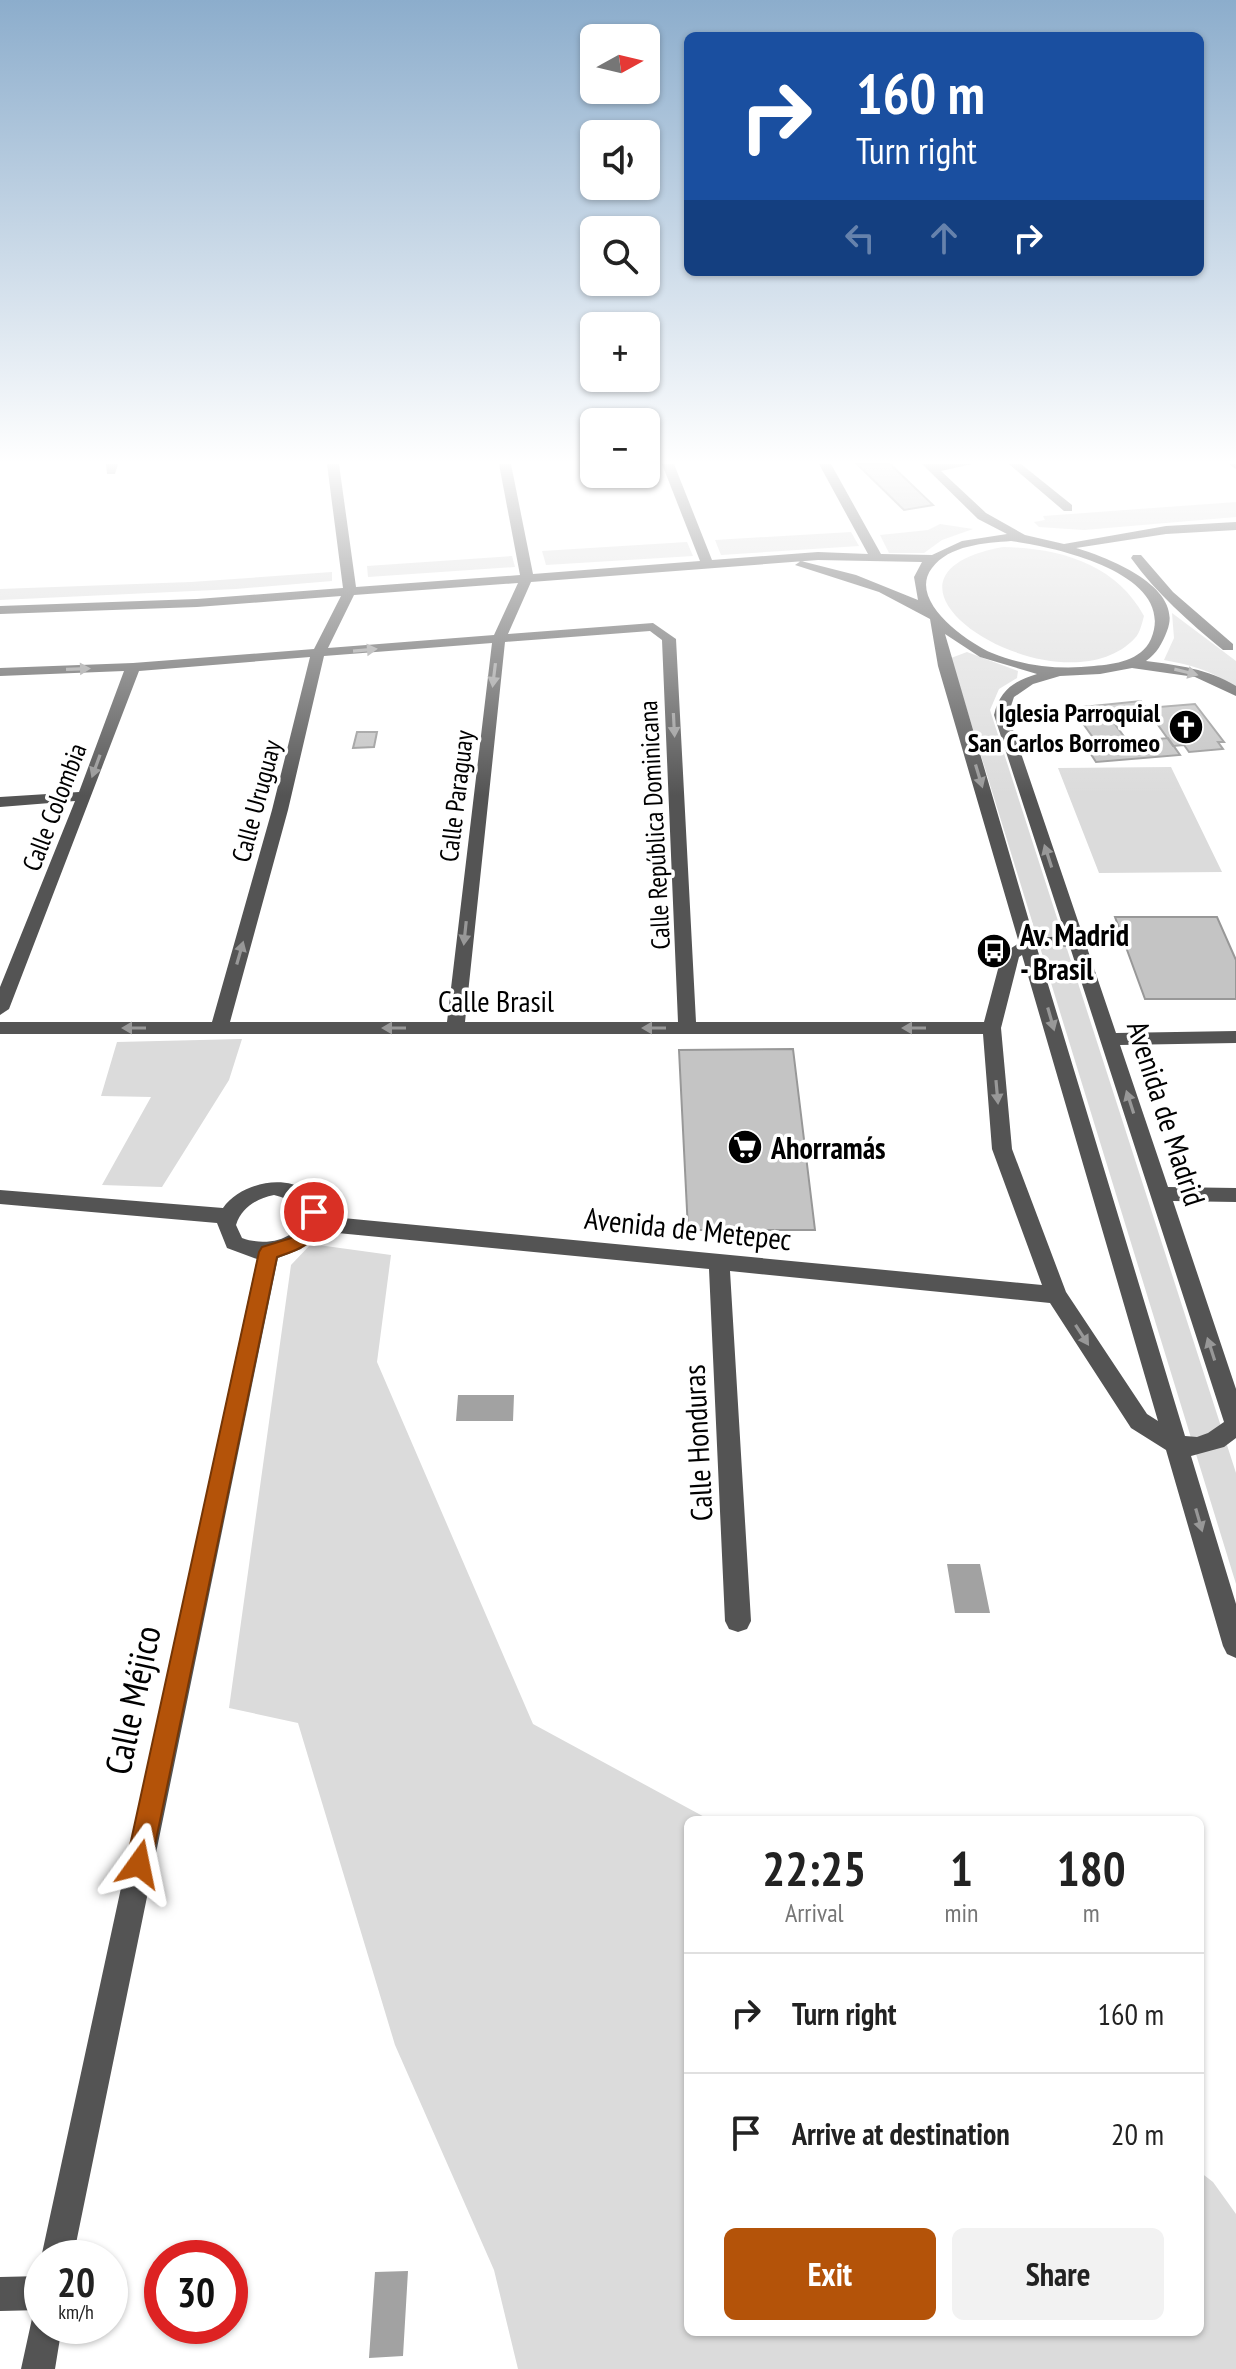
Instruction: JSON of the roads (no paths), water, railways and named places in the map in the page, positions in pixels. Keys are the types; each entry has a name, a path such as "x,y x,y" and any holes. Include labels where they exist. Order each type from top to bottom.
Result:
{"street":[{"path":"348,575 350,590"},
{"path":"0,610 197,603 549,575"},
{"path":"847,575 894,591 972,648 1010,663 1058,672 1101,670 1133,664 1183,670 1225,684 1236,692"},
{"path":"924,575 920,589 932,616 1236,1646"},
{"path":"1128,575 1156,601 1232,650"},
{"path":"1140,575 1142,585"},
{"path":"1148,575 1180,609 1232,650"},
{"name":"Calle Paraguay","path":"455,1028 499,639 527,576"},
{"name":"Calle Uruguay","path":"219,1028 280,810 318,654 350,590"},
{"path":"1133,664 1153,648 1161,633 1164,620 1156,601"},
{"name":"Calle República Dominicana","path":"499,639 653,627 669,639 687,1028"},
{"path":"0,672 133,667 499,639"},
{"name":"Calle Colombia","path":"0,1009 133,667"},
{"name":"Avenida de Madrid","path":"1058,672 1012,689 1004,699 1001,715 1236,1425"},
{"path":"0,802 85,796"},
{"path":"1077,944 1050,939 1029,944 1011,954 992,1028 1002,1149 1056,1295 1139,1421 1177,1445 1197,1447 1216,1440 1236,1425"},
{"name":"Calle Brasil","path":"0,1028 992,1028"},
{"path":"1109,1039 1236,1037"},
{"path":"274,1188 301,1194 310,1202 314,1212 313,1223 298,1243 269,1252 255,1252 234,1243 226,1225 228,1216 246,1197 274,1188"},
{"path":"1160,1194 1236,1195"},
{"path":"0,1197 228,1216"},
{"name":"Avenida de Metepec","path":"313,1223 1056,1295"},
{"name":"Calle Méjico","path":"61,2240 269,1252"},
{"name":"Calle Honduras","path":"719,1261 738,1621"},
{"path":"0,2294 24,2293"},
{"path":"38,2369 42,2344"}],"place":[{"name":"Iglesia Parroquial San Carlos Borromeo","path":"1186,727"},
{"name":"Av. Madrid - Brasil","path":"994,951"},
{"name":"Ahorramás","path":"745,1147"}]}
